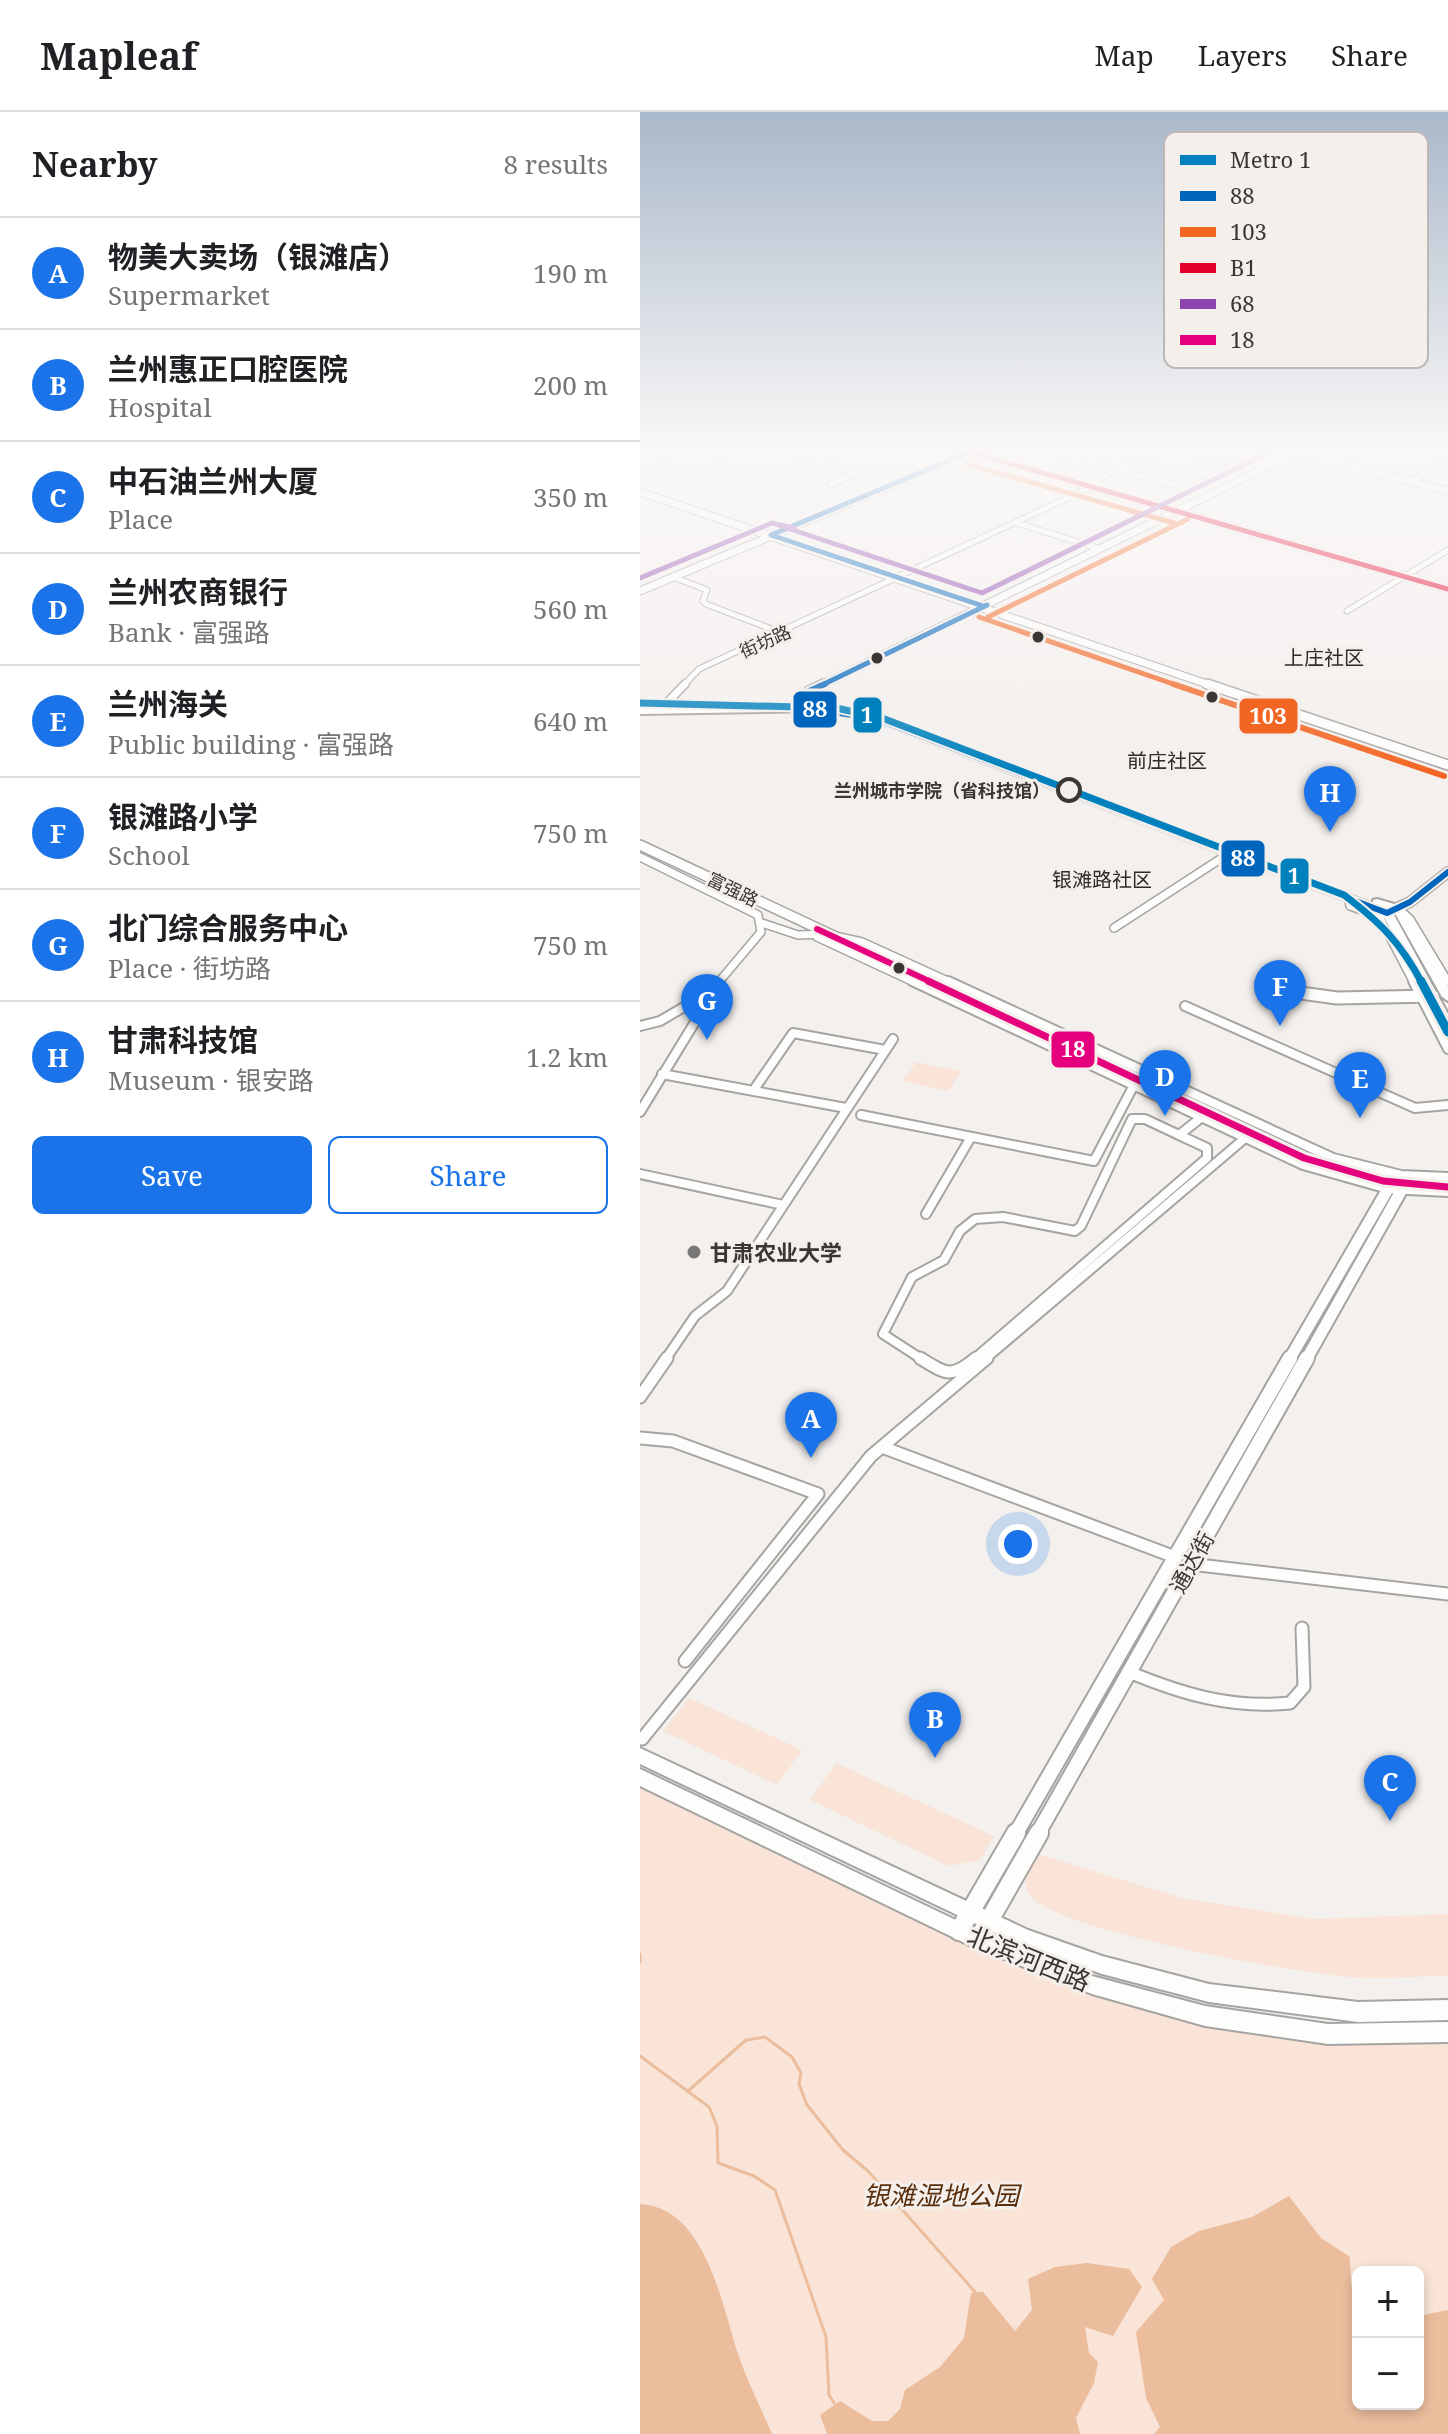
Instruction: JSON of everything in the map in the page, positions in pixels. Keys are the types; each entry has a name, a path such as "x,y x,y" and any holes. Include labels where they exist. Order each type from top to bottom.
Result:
{"main road":[{"path":"640,591 719,557"},
{"path":"841,557 1448,762"},
{"path":"803,707 809,691 1083,557"},
{"path":"1348,557 1448,586"},
{"path":"803,707 874,718 1349,901 1388,912 1448,872"},
{"path":"640,708 851,707 897,720 1388,912 1448,997"},
{"name":"富强路","path":"640,845 822,935 1249,1136 1304,1158 1398,1184 1448,1189"},
{"path":"1388,912 1448,865"},
{"path":"1388,912 1426,997 1448,1025"},
{"path":"1279,990 1337,998 1426,997"},
{"name":"通达街","path":"978,1940 979,1916 1175,1557 1398,1184"},
{"name":"通达街","path":"959,1931 979,1916 1129,1672 1398,1184"},
{"name":"北滨河西路","path":"641,1747 1023,1937 1102,1965 1209,1993 1358,2012 1448,2010"},
{"name":"北滨河西路","path":"640,1777 978,1940 1092,1985 1205,2016 1328,2034 1448,2032"}],"street":[{"name":"街坊路","path":"662,708 699,669 945,557"},
{"path":"1347,611 1435,557"},
{"path":"673,577 707,590 703,601 706,604 782,633"},
{"path":"1114,928 1228,854"},
{"path":"640,857 758,915 762,923 761,932 711,992 640,1112"},
{"path":"1388,912 1410,919 1448,982"},
{"path":"762,923 822,935"},
{"name":"富强路","path":"822,935 862,942 1302,1146 1398,1184"},
{"path":"640,1026 660,1021 711,992"},
{"path":"1426,997 1448,1049"},
{"path":"1185,1006 1415,1108 1448,1105"},
{"path":"753,1091 793,1033 885,1050"},
{"path":"640,1397 695,1316 727,1291 893,1039"},
{"path":"662,1074 846,1108"},
{"path":"861,1115 1094,1161 1135,1083"},
{"path":"1179,1135 1204,1115"},
{"path":"1132,1119 1145,1119 1179,1135 1207,1148 1207,1158 960,1371 944,1373 883,1334 912,1277 944,1260 966,1225 989,1216 1075,1231 1081,1226 1132,1119"},
{"path":"641,1747 852,1476 882,1447 1249,1136"},
{"path":"926,1214 971,1137"},
{"path":"640,1174 783,1205"},
{"path":"1398,1184 1448,1177"},
{"path":"640,1438 673,1441 818,1494 685,1661"},
{"path":"882,1447 1175,1557"},
{"path":"1190,1564 1448,1594"},
{"path":"1129,1672 1190,1697 1222,1703 1290,1703 1304,1687 1302,1628"}],"green space":[{"path":"981,615 1113,658 1102,663 971,619"},
{"path":"916,1062 961,1071 948,1091 903,1081"},
{"path":"689,1698 802,1750 777,1785 663,1731"},
{"path":"836,1763 994,1836 980,1860 949,1866 810,1800"},
{"name":"银滩湿地公园","path":"640,1786 1005,1963 1114,2001 1234,2032 1347,2043 1448,2036 1448,2434 772,2434 742,2365 707,2263 680,2222 662,2209 640,2204"},
{"path":"1038,1854 1182,1898 1314,1919 1448,1914 1448,1976 1374,1978 1323,1974 1232,1959 1125,1935 1045,1907 1028,1893 1026,1877"}],"shaded area":[{"path":"1289,2196 1321,2238 1350,2257 1352,2410 1424,2410 1424,2315 1448,2310 1448,2434 1154,2434 1160,2427 1146,2398 1136,2332 1164,2300 1152,2279 1171,2247 1199,2231 1252,2217"},
{"path":"640,2204 663,2209 681,2222 696,2240 708,2262 742,2364 772,2434 640,2434"},
{"path":"1087,2263 1129,2269 1142,2287 1113,2336 1085,2327 1089,2353 1098,2362 1094,2383 1076,2418 1080,2434 827,2434 820,2415 840,2401 872,2421 888,2421 900,2409 905,2390 940,2367 964,2338 971,2293 983,2292 1015,2331 1032,2310 1028,2279 1055,2267"}],"waterway":[{"path":"640,1954 640,1962"},
{"path":"688,2091 746,2040 765,2037 792,2057 801,2073 799,2084 807,2105 843,2150 868,2171 976,2293"},
{"path":"640,2056 709,2107 717,2126 718,2163 754,2176 775,2190 826,2337 829,2395 834,2403"}],"metro line":[{"name":"1","path":"640,703 836,708 882,718 1344,895 1381,923 1402,946 1448,1032"}],"transit line":[{"name":"68","path":"640,578 690,557"},
{"name":"88","path":"838,557 983,606"},
{"name":"68","path":"875,557 982,593 1055,557"},
{"name":"103","path":"988,617 1110,557"},
{"name":"B1","path":"1338,557 1448,589"},
{"name":"88","path":"987,605 809,691 803,708 874,718 1387,913 1410,902 1448,872"},
{"name":"103","path":"979,617 1444,776"},
{"name":"18","path":"817,929 1304,1158 1383,1181 1448,1187"}],"place":[{"name":"兰州城市学院（省科技馆）","path":"1069,790"},
{"name":"甘肃科技馆","path":"1330,832"},
{"name":"银滩路小学","path":"1280,1026"},
{"name":"北门综合服务中心","path":"707,1040"},
{"name":"兰州农商银行","path":"1165,1116"},
{"name":"兰州海关","path":"1360,1118"},
{"name":"甘肃农业大学","path":"694,1252"},
{"name":"物美大卖场（银滩店）","path":"811,1458"},
{"name":"兰州惠正口腔医院","path":"935,1758"},
{"name":"中石油兰州大厦","path":"1390,1821"}],"district":[{"name":"上庄社区","path":"1324,657"},
{"name":"前庄社区","path":"1167,760"},
{"name":"银滩路社区","path":"1102,879"}]}
